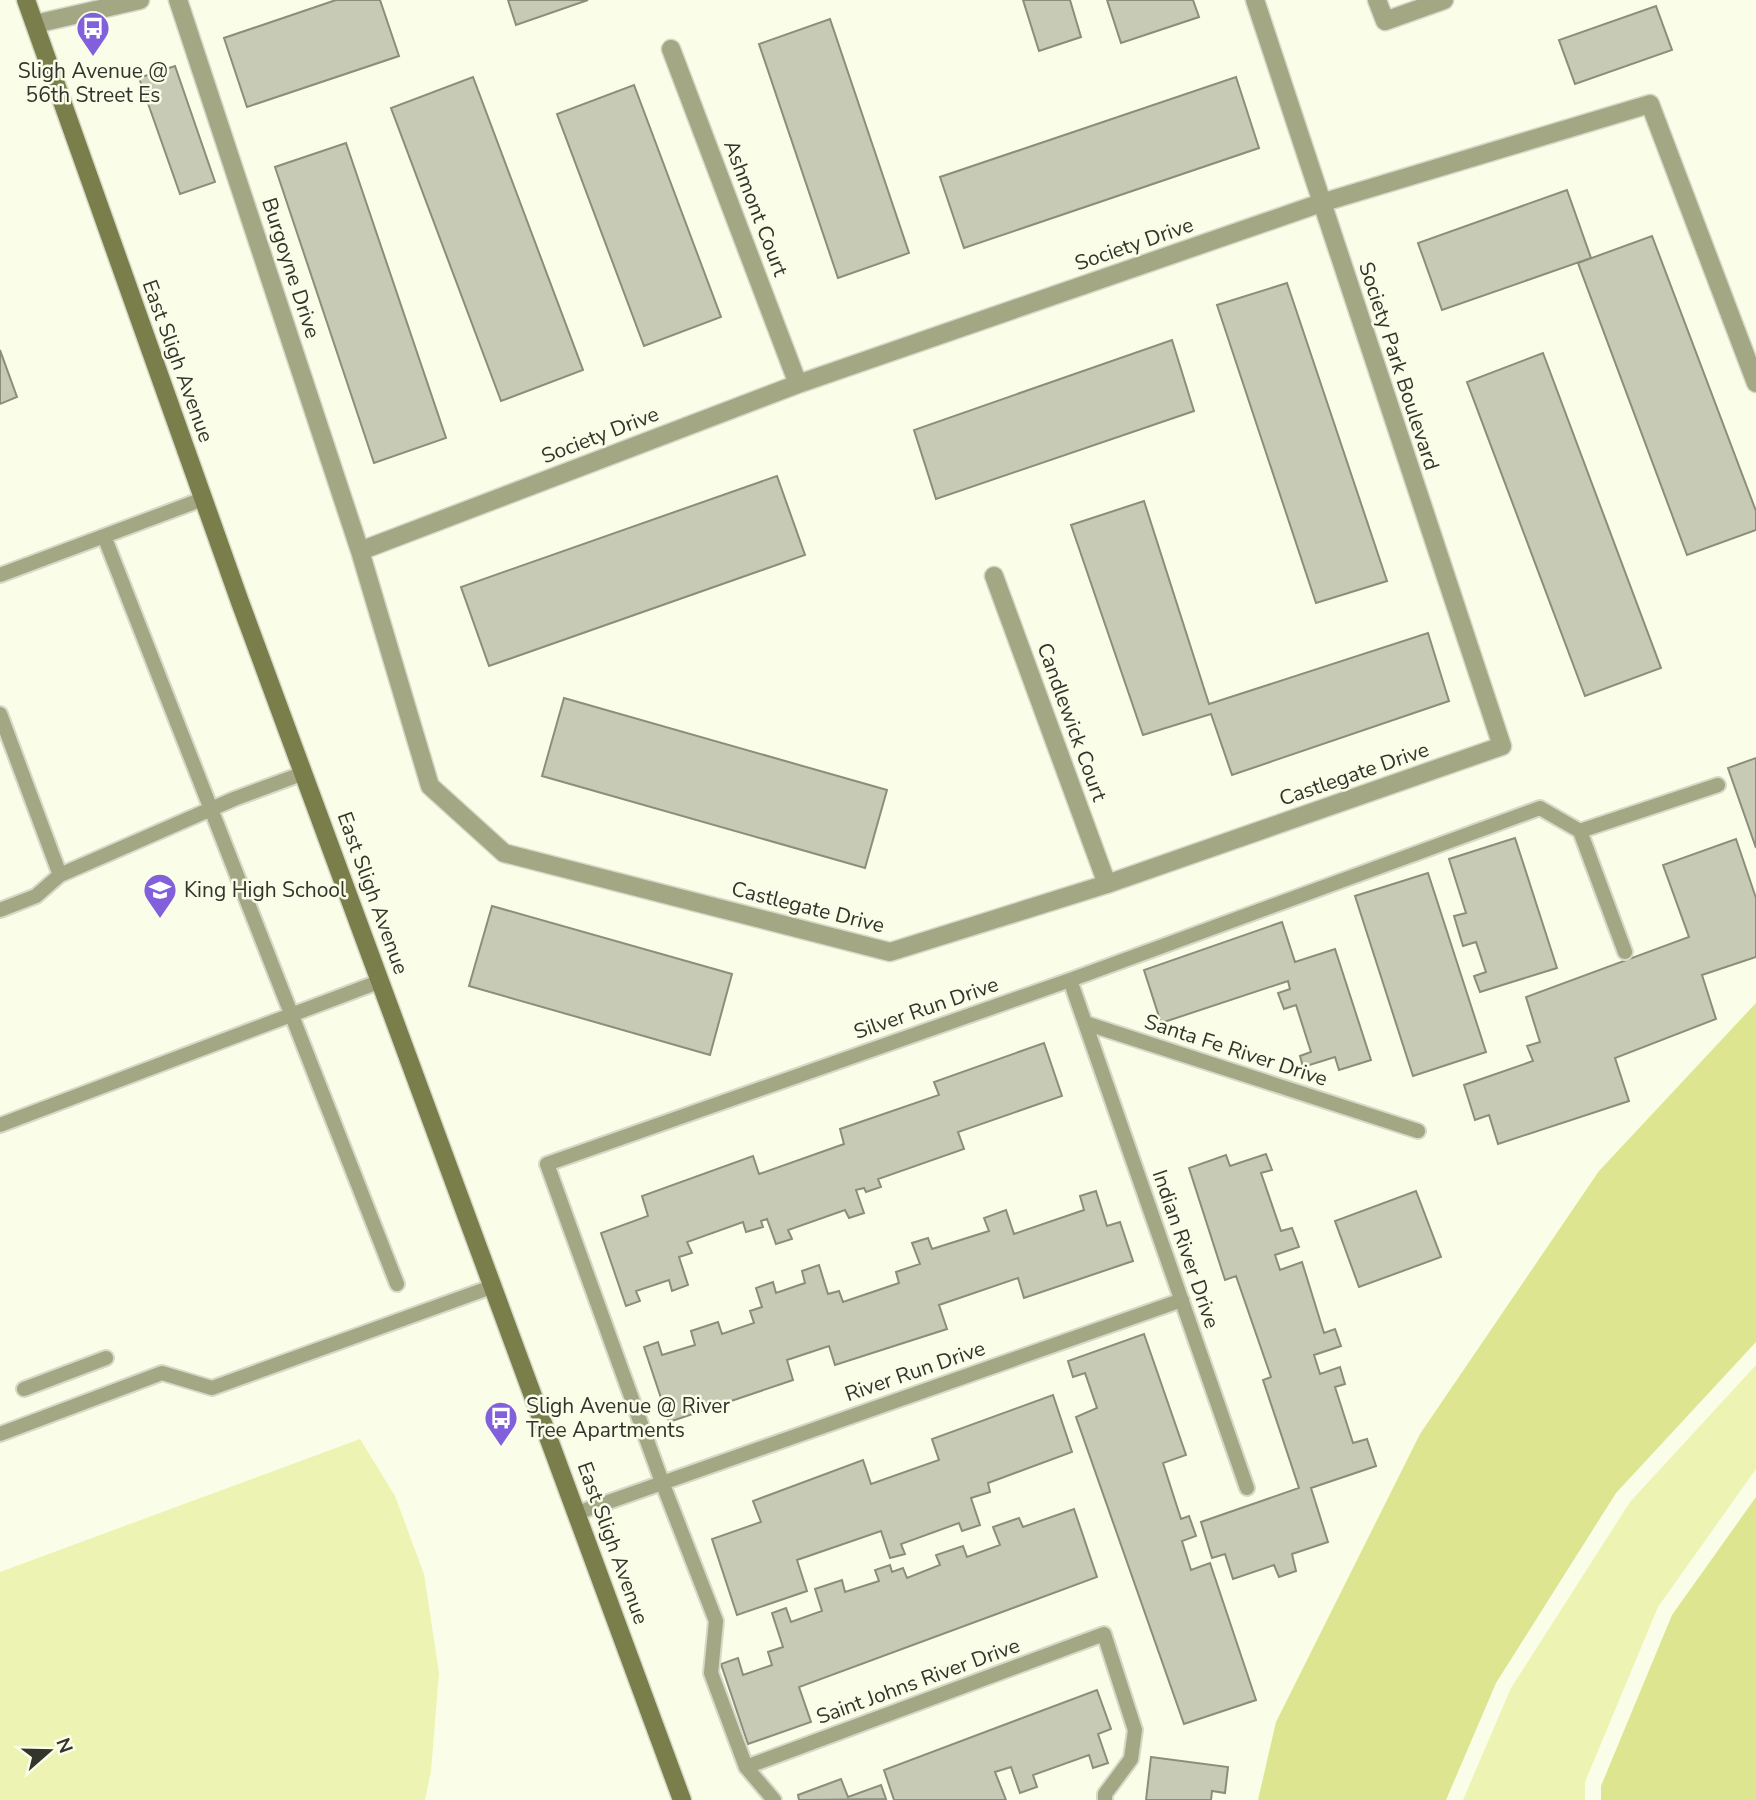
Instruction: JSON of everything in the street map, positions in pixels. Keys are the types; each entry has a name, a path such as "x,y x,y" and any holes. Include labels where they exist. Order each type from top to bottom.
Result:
{"street":[{"name":"East Sligh Avenue","path":"26,0 204,499 682,1800"},
{"path":"35,24 140,0"},
{"name":"Burgoyne Drive","path":"178,0 360,551"},
{"name":"Society Park Boulevard","path":"1255,0 1502,746"},
{"path":"1377,0 1385,21 1444,0"},
{"name":"Ashmont Court","path":"671,49 798,384"},
{"name":"Society Drive","path":"360,551 798,384 1321,203 1650,104 1756,383"},
{"name":"Castlegate Drive","path":"360,551 430,786 504,853 890,952 1107,884 1502,746"},
{"name":"Candlewick Court","path":"994,576 1107,884"}],"lane":[{"path":"0,575 204,499"},
{"path":"104,536 397,1284"},
{"path":"0,714 60,875"},
{"path":"0,910 36,897 60,875 234,799 304,773"},
{"path":"1625,952 1580,831 1718,785"},
{"name":"Silver Run Drive","path":"662,1482 547,1164 1070,980 1540,808 1580,831"},
{"path":"1070,980 1086,1023"},
{"path":"0,1125 381,981"},
{"name":"Santa Fe River Drive","path":"1086,1023 1418,1130"},
{"name":"Indian River Drive","path":"1086,1023 1247,1488"},
{"path":"0,1434 162,1373 212,1388 494,1286"},
{"name":"River Run Drive","path":"662,1482 1182,1300"},
{"path":"24,1389 106,1358"},
{"path":"577,1513 662,1482 716,1621 711,1674 746,1767 774,1800"},
{"name":"Saint Johns River Drive","path":"746,1767 1104,1634 1135,1730 1131,1759 1105,1794 1105,1800"}],"shaded area":[{"path":"1756,1003 1756,1342 1616,1493 1496,1683 1446,1800 1258,1800 1276,1722 1420,1434 1599,1171"},
{"path":"1756,1365 1756,1469 1658,1607 1585,1782 1585,1800 1463,1800 1511,1688 1630,1502"},
{"path":"360,1439 395,1496 424,1574 439,1673 431,1771 425,1800 0,1800 0,1572"},
{"path":"1756,1497 1756,1800 1601,1800 1601,1786 1672,1615"}],"building":[{"path":"336,0 380,0 399,56 247,107 224,38"},
{"path":"508,0 588,0 516,25"},
{"path":"1023,0 1070,0 1081,37 1039,51"},
{"path":"1107,0 1193,0 1199,17 1121,43"},
{"path":"1656,6 1672,50 1575,84 1559,40"},
{"path":"830,19 909,253 838,278 759,44"},
{"path":"175,66 215,182 180,194 139,78"},
{"path":"473,77 583,370 501,401 391,108"},
{"path":"1236,77 1259,148 964,248 940,177"},
{"path":"634,85 721,317 644,346 557,114"},
{"path":"346,143 446,438 374,463 275,167"},
{"path":"1567,190 1591,258 1442,310 1418,243"},
{"path":"1652,236 1756,511 1756,530 1687,555 1578,263"},
{"path":"1287,283 1387,581 1316,603 1217,305"},
{"path":"1172,340 1194,411 936,499 914,430"},
{"path":"0,350 17,397 0,404"},
{"path":"1543,353 1661,668 1585,696 1467,382"},
{"path":"777,476 805,555 489,666 461,587"},
{"path":"1144,501 1209,704 1428,633 1449,701 1232,775 1211,714 1143,735 1071,525"},
{"path":"564,698 887,790 865,868 542,776"},
{"path":"1756,758 1756,848 1728,768"},
{"path":"1515,838 1557,968 1480,992 1474,976 1486,972 1476,942 1463,946 1454,916 1466,913 1449,859"},
{"path":"1736,839 1756,898 1756,957 1702,975 1716,1019 1615,1058 1629,1101 1498,1144 1489,1115 1475,1120 1464,1085 1533,1061 1527,1046 1540,1042 1526,997 1689,937 1663,865"},
{"path":"1428,873 1486,1052 1413,1076 1355,896"},
{"path":"492,906 732,974 710,1055 469,986"},
{"path":"1282,922 1295,962 1335,949 1371,1060 1339,1070 1335,1057 1303,1067 1300,1056 1311,1052 1296,1005 1284,1009 1278,993 1290,989 1288,981 1161,1023 1144,970"},
{"path":"1044,1043 1062,1096 958,1132 964,1149 878,1179 881,1187 866,1192 864,1188 856,1190 864,1213 849,1218 845,1210 788,1230 792,1239 776,1244 767,1219 761,1221 763,1227 746,1232 743,1222 687,1242 692,1253 679,1257 688,1285 672,1291 669,1280 636,1291 640,1301 626,1306 601,1233 648,1216 642,1196 753,1156 759,1174 844,1144 840,1129 939,1095 934,1082"},
{"path":"1266,1154 1272,1170 1261,1173 1281,1231 1292,1228 1299,1247 1275,1255 1280,1270 1302,1262 1324,1333 1335,1329 1341,1346 1314,1355 1320,1374 1340,1367 1345,1384 1335,1387 1353,1443 1367,1439 1376,1466 1311,1488 1328,1542 1292,1554 1296,1571 1279,1577 1274,1565 1233,1579 1225,1554 1212,1558 1201,1522 1299,1488 1263,1380 1271,1377 1236,1276 1225,1280 1189,1168 1226,1155 1230,1166"},
{"path":"1096,1191 1107,1226 1120,1222 1133,1261 1024,1298 1018,1278 939,1305 947,1329 835,1365 829,1346 787,1360 793,1380 669,1422 644,1347 658,1342 662,1355 695,1345 691,1331 718,1322 722,1334 754,1323 750,1311 762,1307 756,1288 773,1282 776,1293 805,1283 802,1271 819,1265 828,1294 839,1291 843,1302 899,1283 896,1272 920,1264 912,1243 928,1238 932,1249 989,1231 984,1218 1006,1210 1014,1234 1084,1210 1080,1196"},
{"path":"1416,1191 1441,1257 1359,1287 1335,1221"},
{"path":"1144,1334 1186,1455 1163,1463 1181,1519 1189,1516 1196,1536 1182,1541 1191,1570 1210,1563 1256,1700 1184,1724 1076,1417 1097,1408 1085,1373 1073,1377 1068,1361"},
{"path":"1053,1395 1072,1452 988,1483 990,1492 971,1498 980,1525 962,1531 959,1523 901,1544 905,1554 890,1558 881,1531 797,1560 807,1591 737,1615 712,1539 761,1522 753,1501 863,1460 871,1484 939,1460 932,1439"},
{"path":"1074,1509 1097,1577 799,1687 811,1722 748,1744 721,1664 738,1658 743,1675 772,1665 768,1652 783,1647 772,1613 786,1608 791,1622 822,1611 815,1589 842,1580 845,1592 879,1581 875,1570 890,1565 892,1572 903,1568 907,1578 940,1565 936,1555 963,1546 967,1557 1000,1545 993,1527 1019,1518 1023,1527"},
{"path":"1097,1690 1111,1729 1098,1734 1108,1763 1093,1768 1089,1755 1033,1775 1037,1787 1020,1793 1011,1767 995,1772 1006,1800 894,1800 884,1770"},
{"path":"1151,1757 1228,1767 1225,1793 1212,1791 1211,1800 1146,1800"},
{"path":"841,1779 848,1797 881,1785 886,1799 799,1800 798,1795"}],"place":[{"name":"Sligh Avenue @ 56th Street Es","path":"93,58"},
{"name":"King High School","path":"160,920"},
{"name":"Sligh Avenue @ River Tree Apartments","path":"501,1448"}]}
